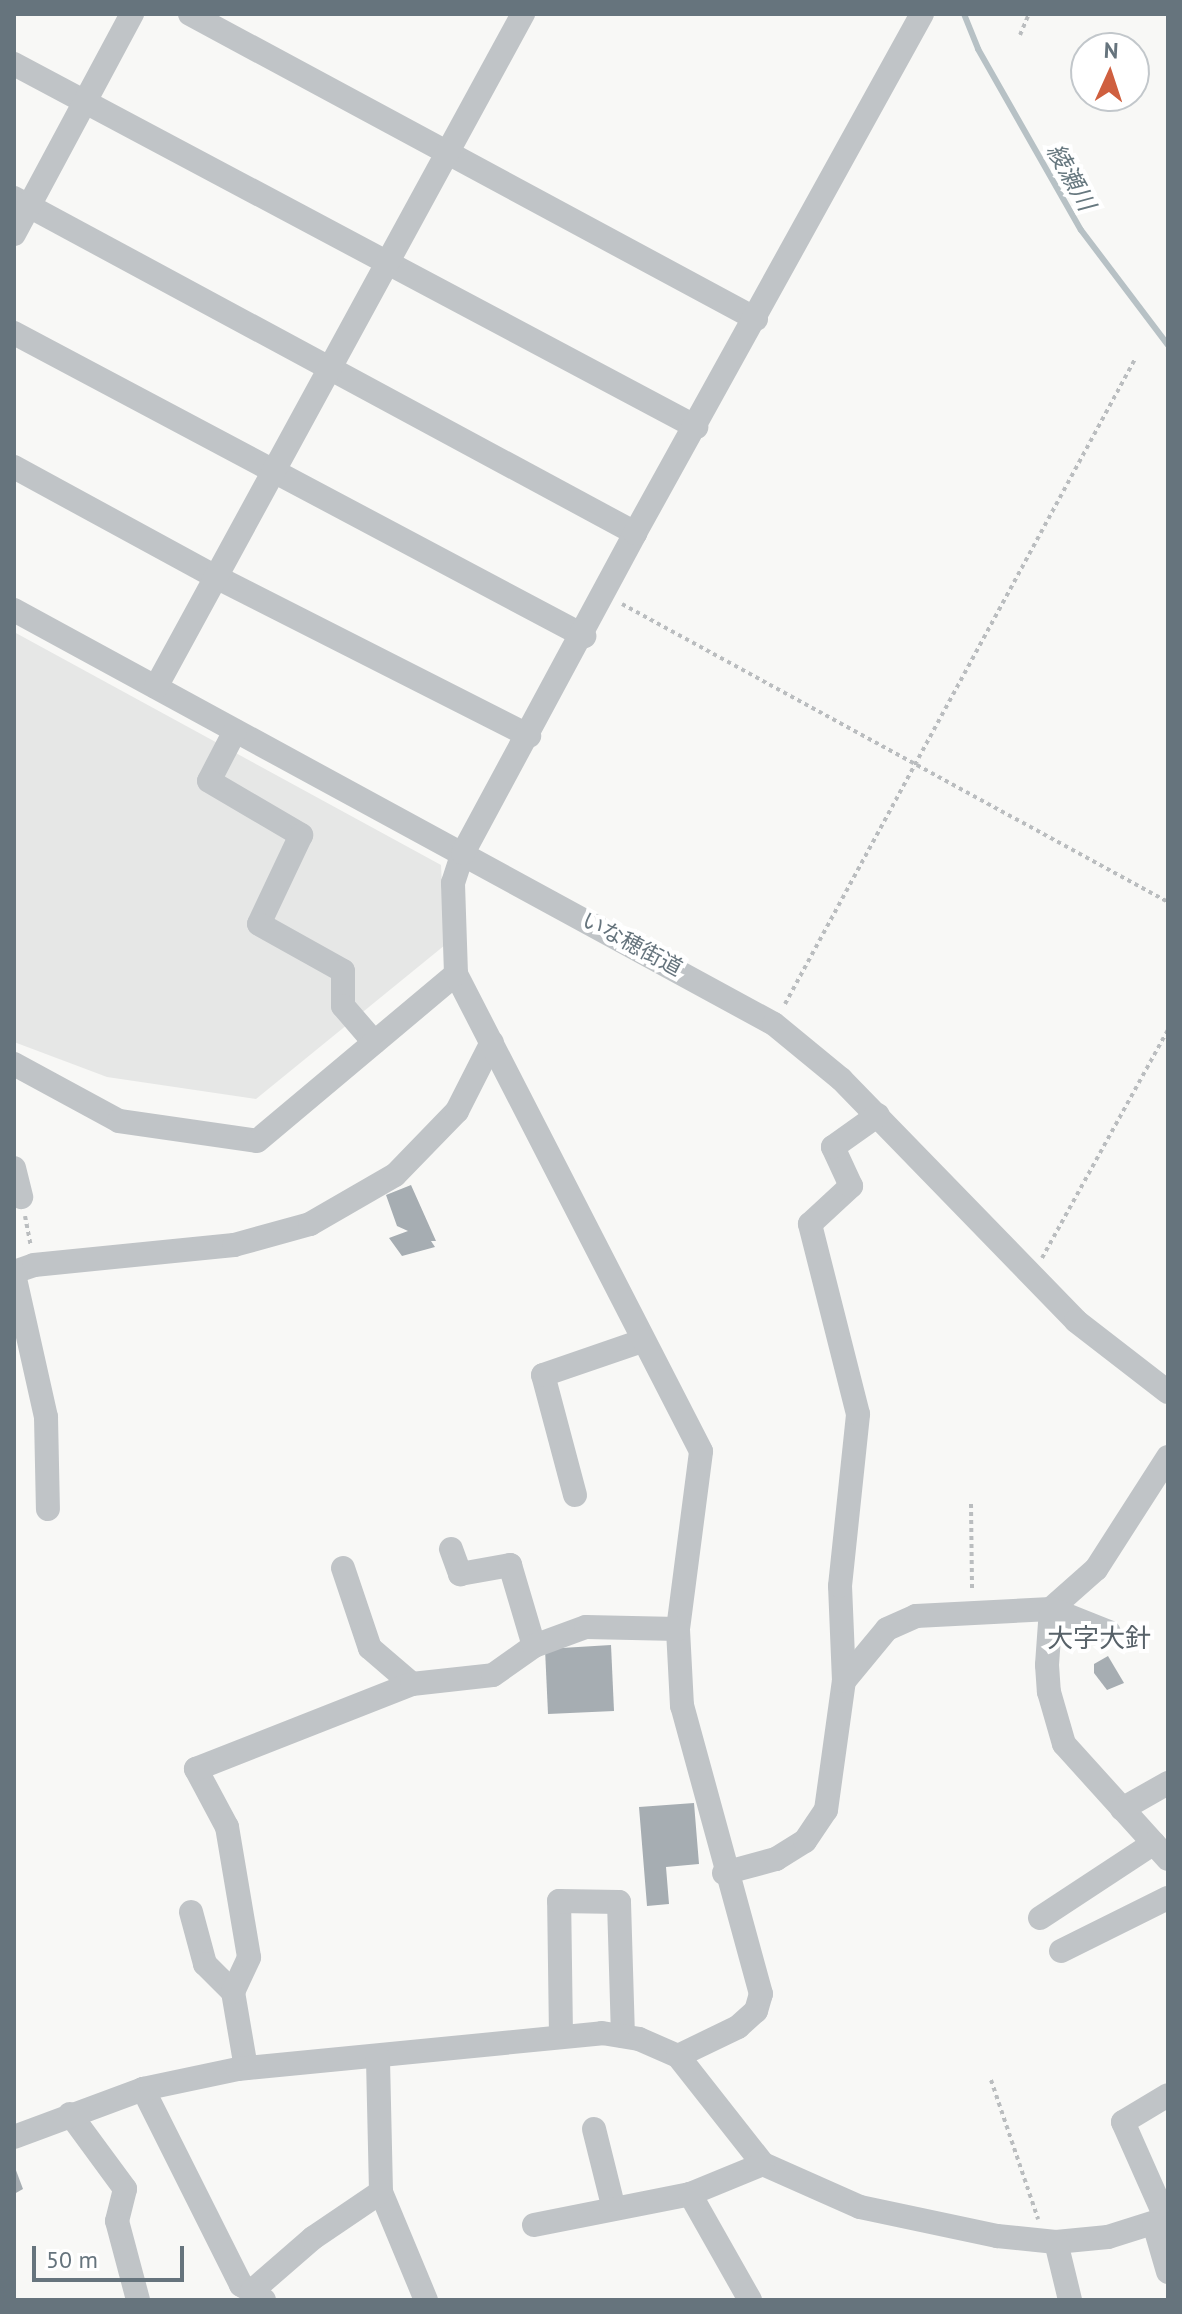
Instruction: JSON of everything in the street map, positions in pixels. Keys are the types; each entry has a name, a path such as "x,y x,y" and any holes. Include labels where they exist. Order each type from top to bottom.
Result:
{"street":[{"path":"14,234 21,202 83,102 132,14"},
{"path":"190,14 448,150 756,319"},
{"path":"156,687 523,14"},
{"path":"678,2056 738,2027 756,2011 761,1994 759,1975 724,1873 682,1706 678,1629 701,1451 684,1410 642,1341 456,974 453,883 463,853 584,636 635,533 922,14"},
{"path":"14,64 696,427"},
{"path":"21,202 635,533"},
{"path":"14,333 584,636"},
{"path":"14,467 218,578 529,736"},
{"name":"いな穂街道","path":"14,610 774,1024 878,1115 1031,1277 1114,1354 1168,1392"},
{"path":"235,731 209,781 301,835 259,924 343,971 343,1006 374,1042"},
{"path":"14,1064 119,1121 257,1141 456,974"},
{"path":"48,1509 46,1417 21,1270 234,1245 310,1224 395,1175 457,1111 492,1042"},
{"path":"724,1873 776,1859 805,1841 826,1810 844,1681 840,1586 858,1414 810,1224 851,1186 833,1147 878,1115"},
{"path":"14,1168 21,1197"},
{"path":"575,1495 543,1375 642,1341"},
{"path":"1040,1918 1161,1851 1064,1744 1054,1718 1047,1665 1051,1609 1096,1569 1168,1457"},
{"path":"451,1549 460,1574 510,1565 534,1646"},
{"path":"343,1568 370,1648 412,1684"},
{"path":"844,1681 887,1629 916,1616 1051,1609 1109,1632"},
{"path":"246,2068 233,1992 249,1957 247,1942 227,1827 196,1769 412,1684 493,1675 534,1646 586,1627 678,1629"},
{"path":"1122,1809 1168,1783"},
{"path":"1061,1951 1168,1898"},
{"path":"561,2036 559,1901 619,1902 623,2036"},
{"path":"191,1912 205,1964 233,1992"},
{"path":"14,2137 143,2089 246,2068 561,2036 623,2036 678,2056 763,2164 860,2207 1050,2242 1108,2237 1163,2221"},
{"path":"378,2057 381,2192 426,2300"},
{"path":"143,2089 241,2285 258,2296 313,2238 381,2192"},
{"path":"1168,2095 1123,2122 1163,2221 1168,2272"},
{"path":"70,2114 125,2189 117,2221 138,2300"},
{"path":"594,2129 626,2206"},
{"path":"534,2225 690,2194 763,2164"},
{"path":"690,2194 746,2299"},
{"path":"1050,2242 1070,2300"}],"path":[{"path":"1020,35 1029,14"},
{"path":"774,1024 1135,359"},
{"path":"606,595 1168,902"},
{"path":"1031,1277 1168,1030"},
{"path":"21,1197 21,1270"},
{"path":"971,1504 972,1613"},
{"path":"991,2080 1050,2242"}],"shaded area":[{"path":"14,632 441,865 445,945 256,1099 107,1077 14,1042"}],"building":[{"path":"411,1185 436,1241 431,1241 435,1247 402,1256 389,1238 408,1231 397,1226 386,1195"},
{"path":"611,1645 614,1711 548,1714 545,1649"},
{"path":"1108,1656 1124,1683 1107,1690 1094,1673 1094,1664"},
{"path":"694,1803 699,1864 666,1867 669,1904 647,1906 639,1807"},
{"path":"14,2165 23,2189 14,2194"}],"waterway":[{"name":"綾瀬川","path":"964,14 978,49 1081,230 1168,345"}],"district":[{"name":"大字大針","path":"1099,1638"}]}
